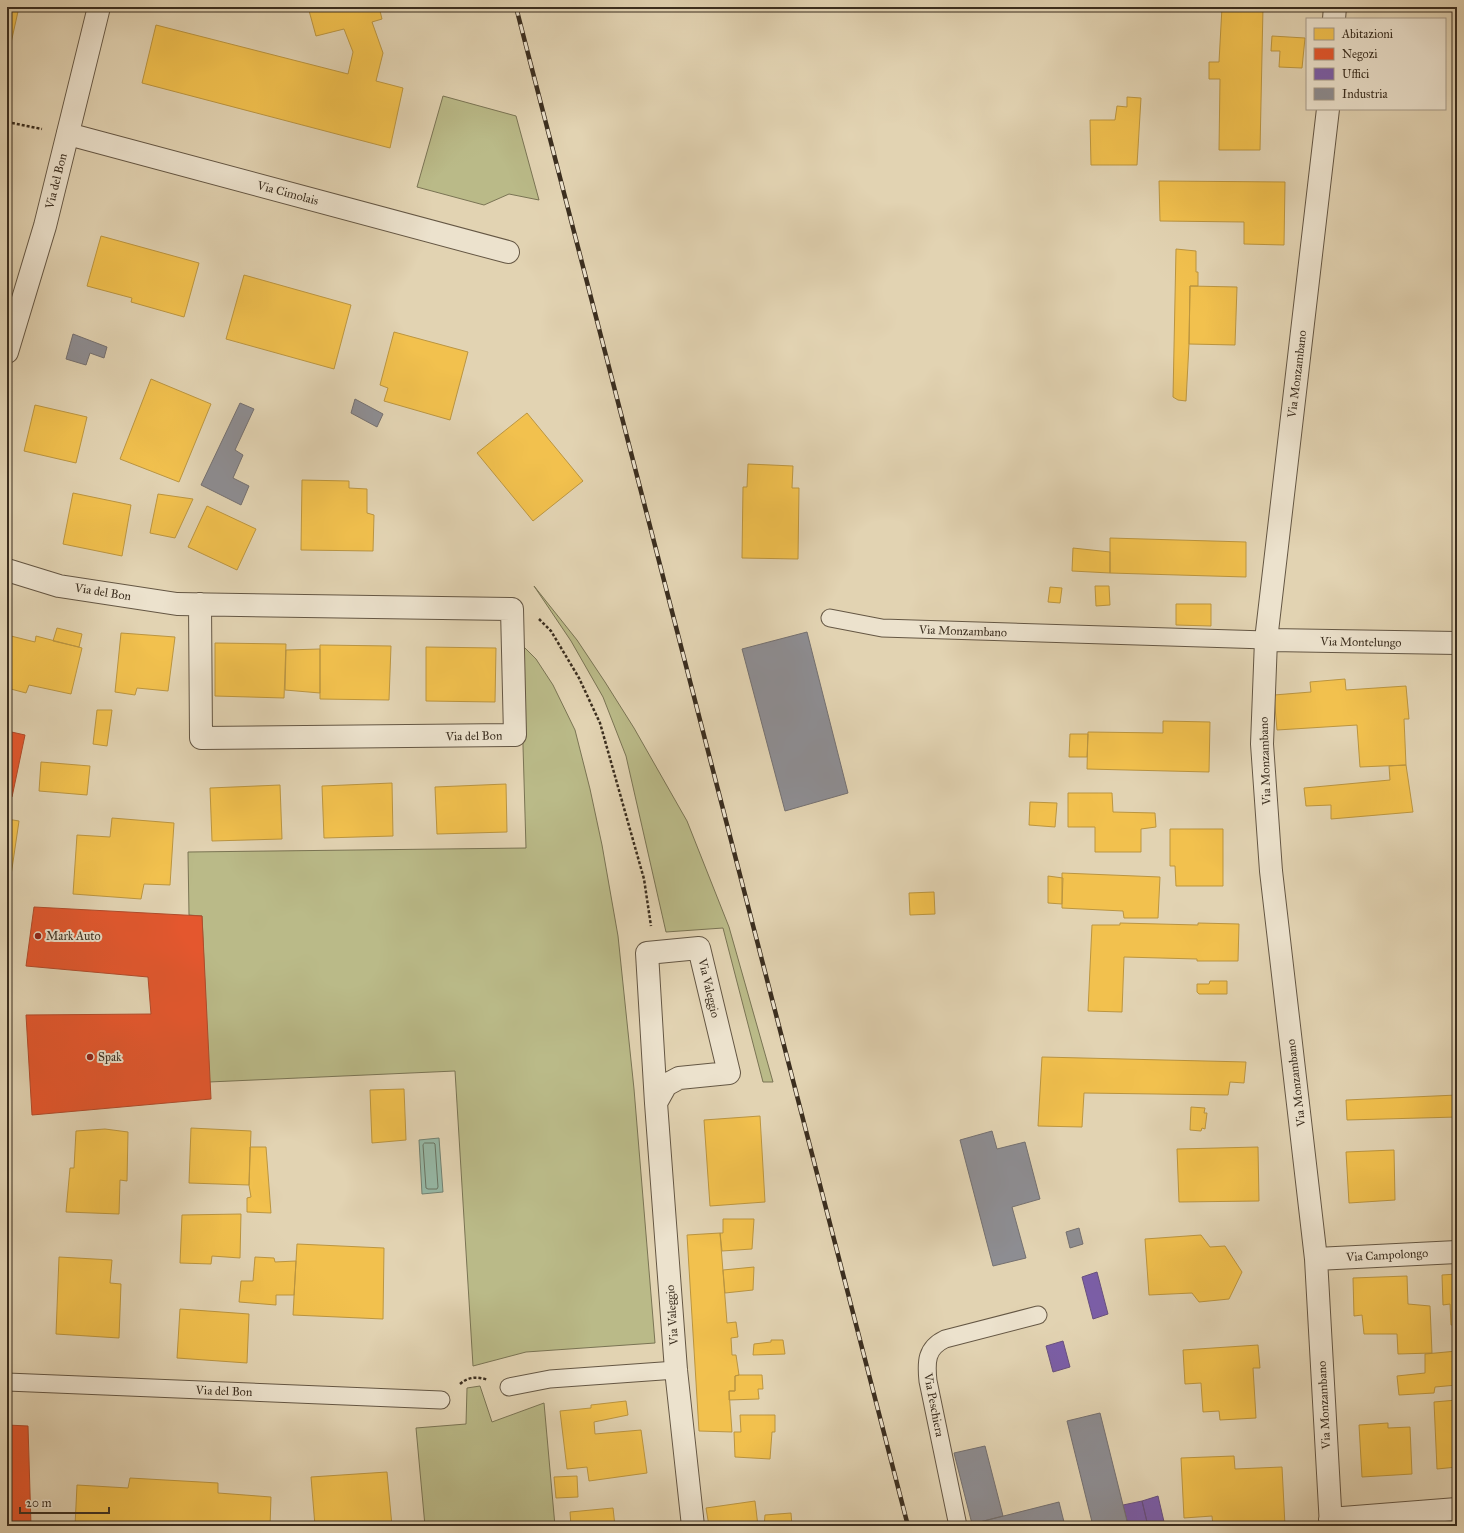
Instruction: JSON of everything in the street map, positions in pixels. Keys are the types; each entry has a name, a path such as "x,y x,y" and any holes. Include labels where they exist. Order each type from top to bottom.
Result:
{"street":[{"name":"Via del Bon","path":"7,352 45,226 99,7"},
{"path":"1334,18 1335,7"},
{"name":"Via Monzambano","path":"1328,110 1266,640 1262,744 1271,871 1316,1259 1330,1522"},
{"name":"Via Cimolais","path":"68,134 508,252"},
{"name":"Via del Bon","path":"7,570 60,586 177,604 200,604 512,609 515,735 201,738 200,604"},
{"name":"Via Montelungo","path":"1266,640 1457,644"},
{"name":"Via Valeggio","path":"656,1103 666,1085 679,1078 729,1073 699,948 647,953 656,1103 676,1370 693,1526"},
{"name":"Via Campolongo","path":"1316,1259 1457,1252"},
{"path":"1330,1522 1457,1509"}],"lane":[{"name":"Via Monzambano","path":"830,618 882,628 1266,640"},
{"name":"Via Peschiera","path":"958,1526 928,1381 926,1362 933,1347 945,1339 1038,1315"},
{"path":"509,1387 550,1378 676,1370"},
{"name":"Via del Bon","path":"7,1382 441,1400"}],"path":[{"path":"7,122 68,134"},
{"path":"512,609 527,609 551,631 579,678 600,723 644,879 652,934 647,953"},
{"path":"441,1400 466,1378 480,1377 509,1387"}],"shaded area":[{"path":"443,96 516,116 539,200 509,194 484,205 417,187"},
{"path":"534,586 577,640 605,682 634,728 687,821 729,927 773,1082 763,1082 723,928 666,932 626,756 603,697 571,641"},
{"path":"520,643 536,659 553,685 575,730 602,845 618,936 634,1089 655,1343 526,1352 473,1366 455,1071 209,1082 202,916 189,915 188,852 526,848"},
{"path":"480,1386 492,1422 544,1403 555,1526 425,1526 416,1428 466,1424 467,1388"}],"water":[{"path":"439,1138 443,1192 422,1194 419,1140"}],"building: Abitazioni":[{"path":"7,7 19,7 11,43 7,42"},
{"path":"308,7 379,7 382,19 372,22 383,53 376,81 403,88 390,148 142,83 156,25 348,74 353,52 344,29 316,36"},
{"path":"1222,7 1263,7 1260,150 1219,150 1220,79 1209,79 1209,62 1219,62"},
{"path":"1272,36 1305,38 1302,68 1279,67 1280,51 1271,51"},
{"path":"1127,97 1141,98 1137,165 1091,165 1090,120 1115,120 1117,106 1127,107"},
{"path":"1159,181 1285,182 1284,245 1244,244 1244,222 1160,221"},
{"path":"101,236 199,263 184,317 131,302 132,298 87,286"},
{"path":"1176,249 1196,251 1196,272 1198,272 1198,286 1190,286 1186,401 1178,400 1173,397"},
{"path":"244,275 351,305 334,369 226,339"},
{"path":"1190,286 1237,287 1235,345 1189,344"},
{"path":"394,332 468,352 450,420 384,401 388,388 380,385"},
{"path":"151,379 211,404 179,482 120,459"},
{"path":"35,405 87,417 76,463 24,451"},
{"path":"527,413 583,481 533,521 477,453"},
{"path":"748,464 793,466 792,488 799,488 798,559 742,558 743,487 747,487"},
{"path":"302,480 349,481 349,488 367,489 367,513 374,515 373,551 301,550"},
{"path":"73,493 131,505 122,556 63,544"},
{"path":"158,494 193,499 175,538 150,533"},
{"path":"207,506 256,529 237,570 188,547"},
{"path":"1110,538 1246,542 1246,577 1110,573"},
{"path":"1073,548 1110,552 1110,573 1072,571"},
{"path":"1095,586 1109,586 1110,605 1096,606"},
{"path":"1050,587 1062,588 1060,603 1048,602"},
{"path":"1176,604 1211,604 1211,626 1176,625"},
{"path":"57,628 82,634 79,647 53,641"},
{"path":"121,633 175,637 168,691 137,688 135,695 115,692"},
{"path":"7,635 35,642 36,636 82,648 71,694 29,685 26,693 7,688"},
{"path":"215,643 286,644 284,698 215,696"},
{"path":"320,645 391,646 389,700 320,699"},
{"path":"426,647 496,648 495,702 426,701"},
{"path":"320,649 320,693 285,690 286,650"},
{"path":"1345,679 1346,690 1406,686 1409,719 1404,719 1406,765 1360,767 1357,725 1277,730 1274,695 1311,692 1310,682"},
{"path":"97,710 112,710 107,746 93,744"},
{"path":"1163,721 1210,722 1209,772 1087,769 1088,732 1163,733"},
{"path":"1453,724 1457,724 1457,774 1456,774"},
{"path":"1070,734 1088,734 1087,757 1069,757"},
{"path":"41,762 90,766 87,795 39,791"},
{"path":"1406,765 1413,812 1331,819 1331,805 1306,806 1304,788 1390,780 1389,766"},
{"path":"392,783 393,836 324,838 322,786"},
{"path":"506,784 507,832 437,834 435,787"},
{"path":"280,785 282,839 212,841 210,788"},
{"path":"1068,793 1112,793 1113,812 1155,813 1156,827 1141,829 1141,852 1095,852 1095,827 1068,827"},
{"path":"1030,802 1057,803 1055,827 1029,825"},
{"path":"112,818 174,823 170,885 144,884 141,899 73,894 77,835 110,837"},
{"path":"7,819 19,821 9,889 7,888"},
{"path":"1170,829 1223,829 1223,886 1176,886 1175,866 1170,866"},
{"path":"1062,873 1160,877 1158,918 1124,918 1123,911 1062,908"},
{"path":"1048,876 1063,878 1062,904 1048,903"},
{"path":"934,892 935,914 910,915 909,893"},
{"path":"1120,923 1198,925 1198,923 1239,924 1238,961 1197,961 1197,959 1124,957 1122,1012 1088,1011 1092,925 1120,925"},
{"path":"1210,981 1227,981 1227,994 1199,994 1197,992 1197,984 1209,984"},
{"path":"1042,1057 1246,1062 1244,1083 1230,1082 1228,1095 1084,1093 1082,1127 1038,1126"},
{"path":"404,1089 406,1140 372,1143 370,1090"},
{"path":"1457,1095 1457,1117 1347,1120 1346,1100"},
{"path":"1191,1107 1205,1108 1204,1113 1207,1113 1205,1129 1202,1128 1201,1131 1190,1130"},
{"path":"760,1116 765,1202 710,1206 704,1120"},
{"path":"191,1128 251,1131 249,1185 189,1183"},
{"path":"105,1129 128,1132 127,1181 120,1180 119,1214 66,1212 70,1168 74,1168 76,1131"},
{"path":"250,1147 266,1147 271,1213 247,1212 247,1198 251,1197 249,1185"},
{"path":"1258,1147 1259,1201 1179,1202 1177,1149"},
{"path":"1394,1150 1395,1200 1349,1203 1346,1152"},
{"path":"241,1214 240,1258 212,1256 211,1264 180,1263 182,1215"},
{"path":"723,1219 754,1219 752,1249 722,1251 720,1233 723,1233"},
{"path":"720,1233 727,1323 736,1322 738,1337 731,1338 732,1355 736,1355 739,1375 735,1376 735,1391 729,1391 732,1432 699,1431 687,1235"},
{"path":"1201,1235 1210,1247 1225,1246 1242,1272 1229,1299 1199,1302 1192,1293 1149,1295 1145,1239"},
{"path":"297,1244 384,1248 383,1319 293,1315"},
{"path":"59,1257 112,1260 110,1283 121,1284 119,1338 56,1334"},
{"path":"255,1257 274,1258 275,1262 296,1261 294,1295 276,1295 276,1305 239,1302 241,1281 253,1281"},
{"path":"754,1267 753,1290 725,1293 723,1270"},
{"path":"1457,1274 1457,1325 1451,1325 1450,1304 1443,1305 1442,1275"},
{"path":"1407,1276 1408,1304 1430,1306 1432,1353 1398,1354 1397,1334 1364,1334 1362,1315 1354,1316 1353,1278"},
{"path":"180,1309 249,1314 247,1363 177,1358"},
{"path":"771,1340 783,1340 785,1354 753,1355 754,1344 771,1342"},
{"path":"1258,1345 1260,1368 1253,1368 1256,1418 1220,1420 1219,1411 1203,1412 1201,1383 1185,1384 1183,1350"},
{"path":"1457,1351 1457,1385 1435,1387 1434,1393 1399,1395 1397,1376 1425,1373 1425,1354"},
{"path":"762,1375 763,1389 758,1389 759,1399 729,1400 729,1391 735,1391 735,1376"},
{"path":"1457,1400 1457,1467 1437,1469 1434,1402"},
{"path":"626,1401 628,1415 594,1422 595,1434 641,1430 647,1473 589,1481 587,1467 567,1469 560,1411 591,1408 591,1405"},
{"path":"740,1415 775,1415 775,1432 772,1432 770,1459 735,1457 734,1432 741,1432"},
{"path":"1388,1423 1388,1428 1410,1427 1412,1474 1362,1477 1359,1425"},
{"path":"1234,1456 1235,1469 1282,1467 1285,1526 1213,1526 1212,1516 1184,1518 1181,1458"},
{"path":"387,1472 392,1526 315,1526 311,1477"},
{"path":"577,1476 578,1497 556,1498 554,1477"},
{"path":"130,1478 218,1483 218,1493 271,1497 270,1526 75,1526 77,1485 128,1488"},
{"path":"755,1501 758,1526 709,1526 706,1508"},
{"path":"613,1508 615,1526 571,1526 570,1512"},
{"path":"791,1513 792,1526 764,1526 765,1515"}],"building: Negozi":[{"path":"7,731 25,735 12,797 7,796"},
{"path":"34,907 202,916 211,1099 32,1115 26,1015 151,1014 148,977 26,966"},
{"path":"7,1425 28,1426 31,1526 7,1526"}],"building: Uffici":[{"path":"1097,1272 1108,1314 1093,1319 1082,1277"},
{"path":"1063,1341 1070,1367 1053,1372 1046,1346"},
{"path":"1158,1496 1165,1526 1148,1526 1142,1501"},
{"path":"1142,1501 1148,1526 1109,1526 1127,1521 1123,1505"}],"building: Industria":[{"path":"73,334 107,347 104,358 90,353 86,365 66,359"},
{"path":"355,399 383,414 377,427 351,413"},
{"path":"240,403 254,409 235,450 243,455 233,478 249,486 241,505 201,485"},
{"path":"807,632 848,793 785,811 742,649"},
{"path":"992,1131 997,1149 1025,1142 1040,1199 1012,1207 1026,1258 993,1266 960,1140"},
{"path":"1079,1228 1083,1244 1070,1248 1066,1232"},
{"path":"1100,1413 1127,1521 1109,1526 1093,1526 1067,1421"},
{"path":"985,1446 1003,1516 972,1524 954,1453"},
{"path":"1059,1502 1065,1526 972,1526 972,1524"}],"railway":[{"path":"516,7 908,1526"}],"place":[{"name":"Mark Auto","path":"38,936"},
{"name":"Spak","path":"90,1057"}]}
